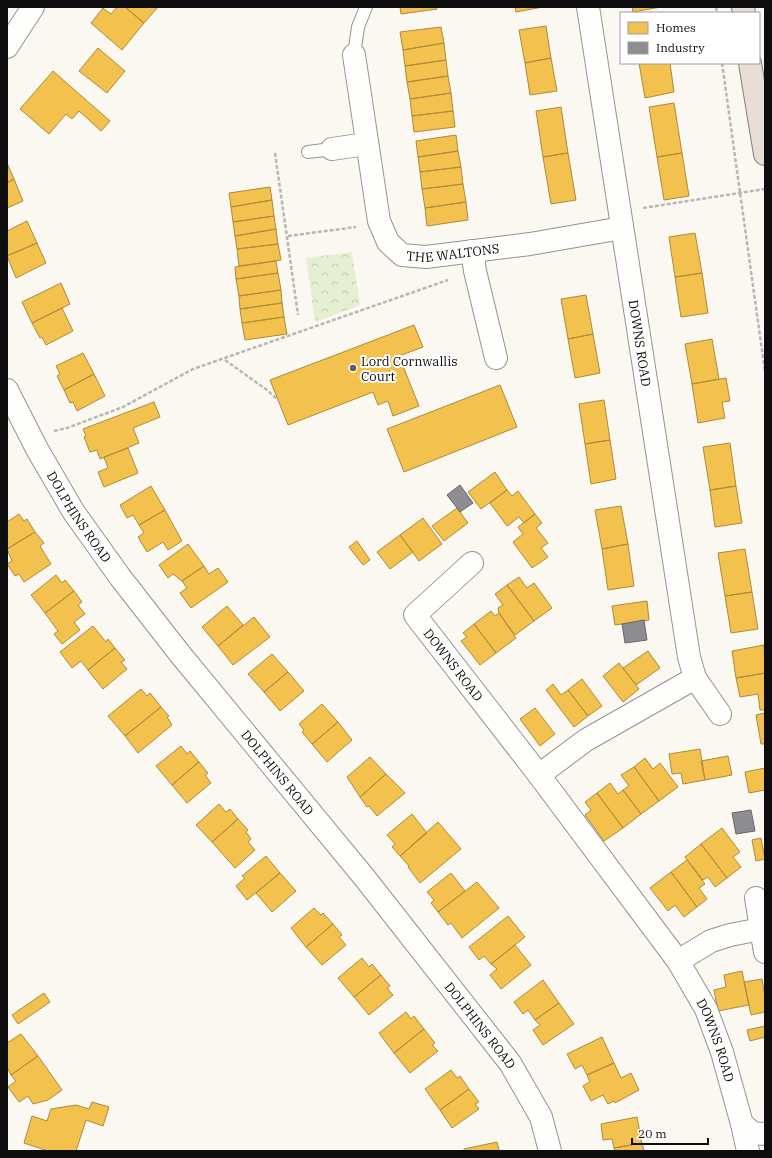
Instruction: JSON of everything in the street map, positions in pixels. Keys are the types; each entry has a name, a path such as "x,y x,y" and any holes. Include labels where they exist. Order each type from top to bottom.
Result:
{"highway":[{"path":"750,64 765,154"}],"street":[{"path":"7,47 33,7"},
{"name":"DOWNS ROAD","path":"588,7 689,657 695,678 720,714"},
{"name":"THE WALTONS","path":"354,55 366,144 379,221 388,242 402,255 474,261 530,244 622,228"},
{"path":"332,149 366,144"},
{"path":"474,261 496,358"},
{"name":"DOLPHINS ROAD","path":"7,390 37,449 73,511 120,577 180,654 364,877 510,1063 541,1117 550,1151"},
{"name":"DOWNS ROAD","path":"472,563 415,615 539,775 678,962 706,1009 722,1052 748,1151"},
{"path":"539,775 586,740 695,678"},
{"path":"756,898 765,952"},
{"path":"678,962 712,941 761,928"},
{"path":"742,1124 753,1132 765,1134"}],"lane":[{"path":"354,55 358,27 366,7"},
{"path":"308,152 332,149"}],"path":[{"path":"722,64 765,372"},
{"path":"275,153 288,236 298,315"},
{"path":"640,209 765,189"},
{"path":"288,236 359,226"},
{"path":"47,432 67,428 123,407 193,369 225,360 369,307 474,261"},
{"path":"225,360 267,390 279,401"}],"green space":[{"path":"352,252 360,305 315,322 306,258"}],"building: Homes":[{"path":"117,7 125,7 144,23 122,50 91,23 103,8 111,14"},
{"path":"125,7 158,7 144,23"},
{"path":"400,7 436,7 437,9 401,14"},
{"path":"515,7 543,7 516,12"},
{"path":"632,7 661,7 633,12"},
{"path":"546,26 551,58 525,63 519,30"},
{"path":"441,27 444,43 403,50 400,32"},
{"path":"444,43 446,60 405,66 403,50"},
{"path":"98,48 125,71 107,93 79,71"},
{"path":"551,58 557,91 530,95 525,63"},
{"path":"446,60 448,76 407,82 405,66"},
{"path":"639,64 670,64 674,92 645,98"},
{"path":"53,71 110,121 101,131 79,111 72,119 66,114 49,134 20,109"},
{"path":"448,76 451,93 410,99 407,82"},
{"path":"451,93 453,111 412,116 410,99"},
{"path":"674,103 682,153 657,157 649,107"},
{"path":"561,107 568,153 543,157 536,111"},
{"path":"453,111 455,127 414,132 412,116"},
{"path":"456,135 458,151 418,157 416,141"},
{"path":"458,151 461,167 420,172 418,157"},
{"path":"568,153 576,200 551,204 543,157"},
{"path":"682,153 689,196 664,200 657,157"},
{"path":"7,163 14,179 7,183"},
{"path":"461,167 463,184 422,189 420,172"},
{"path":"14,179 23,201 7,208 7,183"},
{"path":"463,184 466,202 425,208 422,189"},
{"path":"270,187 272,200 231,207 229,193"},
{"path":"272,200 274,216 233,222 231,207"},
{"path":"466,202 468,220 427,226 425,208"},
{"path":"274,216 276,229 235,236 233,222"},
{"path":"27,221 37,243 7,256 7,231"},
{"path":"276,229 278,244 237,249 235,236"},
{"path":"695,233 702,273 675,277 669,237"},
{"path":"37,243 46,263 16,278 7,256"},
{"path":"278,244 281,260 239,266 237,249"},
{"path":"276,261 278,273 236,279 235,267"},
{"path":"278,273 281,290 239,296 236,279"},
{"path":"702,273 708,313 681,317 675,277"},
{"path":"61,283 70,304 32,323 22,302"},
{"path":"281,290 282,303 240,309 239,296"},
{"path":"586,295 593,334 568,339 561,299"},
{"path":"282,303 284,317 242,323 240,309"},
{"path":"62,308 73,331 46,345 42,337 40,338 32,323"},
{"path":"284,317 287,334 245,340 242,323"},
{"name":"Lord Cornwallis Court","path":"414,325 423,347 399,356 419,406 393,416 388,401 378,405 373,392 288,425 270,380"},
{"path":"593,334 600,373 575,378 568,339"},
{"path":"712,339 719,379 692,384 685,344"},
{"path":"83,353 94,374 64,390 57,376 60,374 56,366"},
{"path":"94,374 105,396 77,411 73,402 70,403 64,390"},
{"path":"726,378 730,401 722,402 725,418 698,423 692,384"},
{"name":"Lord Cornwallis Court","path":"500,385 517,427 404,472 387,429"},
{"path":"604,400 610,440 585,444 579,404"},
{"path":"154,402 160,417 133,428 139,443 100,459 97,450 90,452 84,437 86,436 83,429"},
{"path":"610,440 616,479 591,484 585,444"},
{"path":"730,443 736,486 710,490 703,447"},
{"path":"128,448 138,473 104,487 98,472 108,468 104,457"},
{"path":"495,472 507,490 481,509 468,492"},
{"path":"151,486 165,510 139,525 133,515 127,518 120,505"},
{"path":"736,486 742,523 715,527 710,490"},
{"path":"507,490 512,496 518,491 535,514 524,523 519,517 507,526 490,503"},
{"path":"621,506 628,544 602,549 595,510"},
{"path":"457,508 468,523 444,541 432,526"},
{"path":"165,510 182,541 168,550 163,542 147,552 138,537 144,533 139,525"},
{"path":"19,514 24,521 27,519 35,532 7,549 7,522"},
{"path":"535,514 542,523 536,528 548,543 541,548 548,557 532,568 513,542 523,534 518,527"},
{"path":"423,518 442,544 419,561 400,535"},
{"path":"35,532 44,543 40,546 51,564 24,582 19,574 15,576 7,564 12,561 7,549"},
{"path":"400,535 413,552 390,569 377,552"},
{"path":"357,541 370,560 363,565 349,547"},
{"path":"188,544 204,566 182,581 173,574 168,578 159,565"},
{"path":"628,544 634,586 608,590 602,549"},
{"path":"745,549 752,592 725,596 718,553"},
{"path":"204,566 209,574 218,568 228,582 191,608 180,593 187,588 182,581"},
{"path":"56,575 62,583 65,580 74,591 45,613 31,595"},
{"path":"519,577 527,588 534,583 552,608 534,621 507,585"},
{"path":"507,585 534,621 515,635 499,613 498,608 503,605 495,594"},
{"path":"74,591 82,602 78,605 85,614 74,622 80,630 62,644 54,634 58,631 45,613"},
{"path":"752,592 758,629 731,633 725,596"},
{"path":"647,601 649,620 615,625 612,606"},
{"path":"227,606 243,625 218,646 202,627"},
{"path":"491,611 495,616 499,613 516,638 496,653 474,624"},
{"path":"254,617 270,637 233,665 218,646"},
{"path":"474,624 496,653 480,665 461,641 467,637 463,633"},
{"path":"93,626 106,642 108,639 115,648 88,670 81,661 72,668 60,652"},
{"path":"764,645 765,673 736,678 732,651"},
{"path":"115,648 125,660 121,662 127,669 103,689 88,670"},
{"path":"648,651 660,668 636,685 623,668"},
{"path":"272,654 288,672 264,692 248,674"},
{"path":"619,663 639,689 623,702 603,676"},
{"path":"288,672 304,691 280,711 264,692"},
{"path":"765,673 765,710 760,710 758,694 740,697 736,678"},
{"path":"582,679 602,706 588,716 568,690"},
{"path":"553,684 561,695 568,690 588,716 574,727 546,690"},
{"path":"141,689 147,696 150,693 161,707 125,736 108,716"},
{"path":"322,704 338,722 312,744 302,732 304,730 299,724"},
{"path":"161,707 169,716 167,717 172,725 138,753 125,736"},
{"path":"535,708 555,734 540,746 520,719"},
{"path":"765,713 765,744 761,744 756,715"},
{"path":"338,722 352,740 327,762 312,744"},
{"path":"181,746 187,754 190,751 199,762 172,785 156,766"},
{"path":"700,749 705,780 683,784 681,773 672,774 669,754"},
{"path":"728,756 732,775 705,780 701,761"},
{"path":"370,757 386,774 360,797 347,777"},
{"path":"645,758 653,769 660,763 678,787 659,801 634,767"},
{"path":"199,762 208,773 205,775 211,783 187,803 172,785"},
{"path":"634,767 659,801 641,814 623,790 629,786 621,775"},
{"path":"765,768 765,790 749,793 745,772"},
{"path":"386,774 405,793 377,816 369,806 367,807 360,797"},
{"path":"610,783 618,794 623,790 641,814 623,828 597,793"},
{"path":"597,793 623,828 604,841 585,815 591,810 585,802"},
{"path":"219,804 226,812 230,809 238,819 212,842 196,825"},
{"path":"412,814 427,833 400,856 392,847 395,844 387,835"},
{"path":"238,819 248,830 246,832 251,839 248,842 255,850 235,868 212,842"},
{"path":"438,822 461,849 420,883 408,867 409,866 400,856"},
{"path":"722,828 740,852 733,857 741,867 727,878 701,844"},
{"path":"761,838 765,859 756,861 752,840"},
{"path":"701,844 727,878 715,887 708,877 703,880 685,857"},
{"path":"266,856 280,873 247,900 236,886 245,878 242,876"},
{"path":"687,860 705,884 699,888 707,899 697,907 671,872"},
{"path":"671,872 697,907 684,917 675,905 668,911 650,888"},
{"path":"280,873 296,891 272,912 256,893"},
{"path":"451,873 465,891 438,912 431,903 434,900 427,892"},
{"path":"477,882 499,908 462,938 451,923 448,925 438,912"},
{"path":"314,908 321,915 323,913 333,924 306,947 291,928"},
{"path":"508,916 525,937 491,964 484,956 479,960 469,947"},
{"path":"333,924 342,935 339,937 346,945 322,965 306,947"},
{"path":"515,945 531,965 501,989 490,975 497,969 491,964"},
{"path":"362,958 369,967 372,964 381,975 354,997 338,978"},
{"path":"742,971 749,1005 718,1011 714,990 726,987 724,975"},
{"path":"381,975 390,986 387,988 393,995 369,1015 354,997"},
{"path":"762,979 765,997 765,1012 751,1015 744,982"},
{"path":"543,980 559,1003 535,1020 528,1010 523,1014 514,1002"},
{"path":"44,993 50,1002 18,1024 12,1015"},
{"path":"559,1003 574,1024 543,1045 533,1030 540,1025 535,1020"},
{"path":"406,1012 411,1019 414,1016 424,1029 394,1053 379,1033"},
{"path":"765,1026 765,1037 750,1041 747,1030"},
{"path":"424,1029 435,1043 432,1045 438,1051 410,1073 394,1053"},
{"path":"21,1034 38,1056 11,1075 7,1067 7,1043"},
{"path":"602,1037 614,1063 587,1075 582,1065 575,1069 567,1054"},
{"path":"38,1056 62,1090 48,1100 33,1104 28,1096 19,1102 8,1087 16,1081 11,1075"},
{"path":"614,1063 621,1078 631,1073 639,1090 615,1103 614,1101 608,1104 603,1095 591,1101 583,1086 590,1082 587,1075"},
{"path":"451,1070 457,1078 460,1076 469,1089 440,1110 425,1089"},
{"path":"469,1089 479,1102 475,1104 479,1109 452,1128 440,1110"},
{"path":"92,1102 109,1107 103,1126 86,1120 76,1151 48,1151 24,1143 32,1116 47,1121 51,1109 76,1105 89,1109"},
{"path":"637,1117 642,1143 614,1148 612,1139 603,1140 601,1124"},
{"path":"497,1142 499,1150 502,1151 464,1151 464,1149"},
{"path":"642,1143 644,1151 615,1151 614,1148"}],"building: Industry":[{"path":"460,485 473,503 460,512 447,495"},
{"path":"644,620 647,640 625,643 622,624"},
{"path":"751,810 755,831 736,834 732,813"}],"place":[{"name":"Lord Cornwallis Court","path":"353,368"}]}
